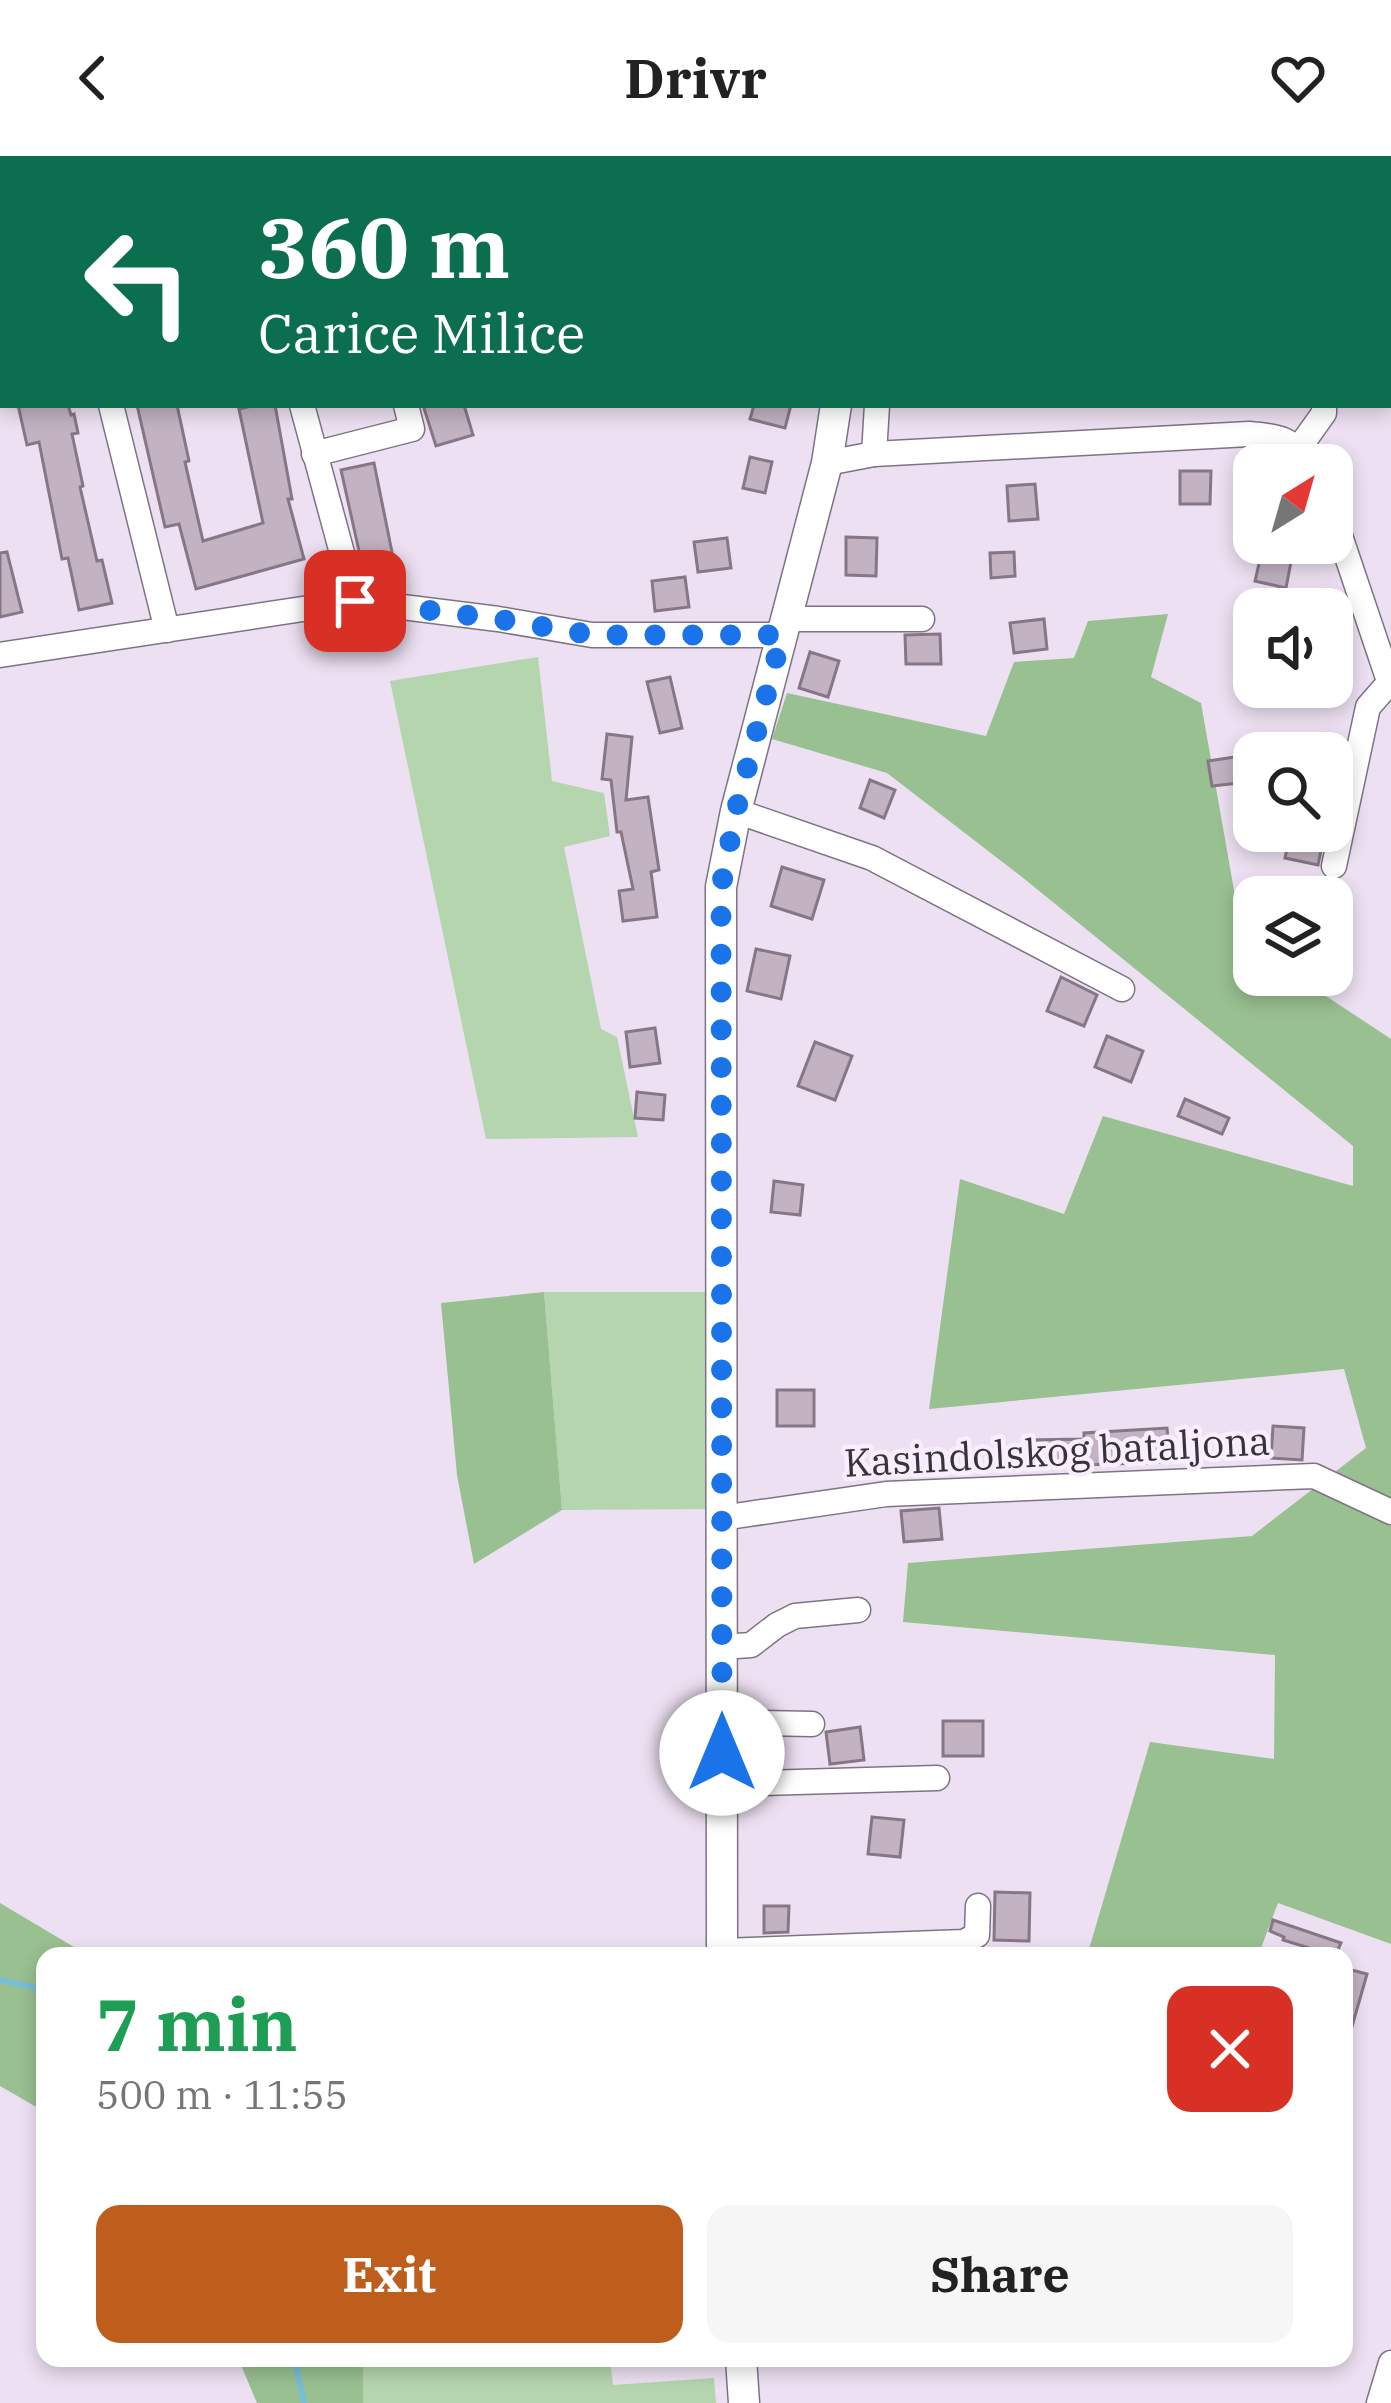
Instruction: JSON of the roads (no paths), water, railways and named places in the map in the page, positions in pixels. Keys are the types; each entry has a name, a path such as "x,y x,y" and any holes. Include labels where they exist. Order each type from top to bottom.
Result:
{"street":[{"path":"112,408 167,630"},
{"path":"303,408 355,601"},
{"path":"314,454 412,429 407,408"},
{"path":"722,1947 721,887 736,811 827,463 836,408"},
{"path":"874,454 877,408"},
{"path":"1310,444 1324,408"},
{"path":"827,463 874,454 1249,434 1281,437 1290,444"},
{"path":"1334,866 1368,706 1390,685 1349,564"},
{"path":"0,655 355,601 592,635 922,619"},
{"path":"736,811 872,859 1122,989"},
{"name":"Kasindolskog bataljona","path":"721,1518 886,1494 1313,1476 1391,1512"},
{"path":"721,1647 751,1645 795,1616 858,1610"},
{"path":"722,1722 812,1724"},
{"path":"722,1784 937,1778"},
{"path":"863,1947 964,1942 977,1935 978,1906"},
{"path":"1378,2403 1391,2363"},
{"path":"742,2367 744,2403"}],"waterway":[{"path":"0,1980 36,1988"},
{"path":"296,2367 304,2403"}]}
